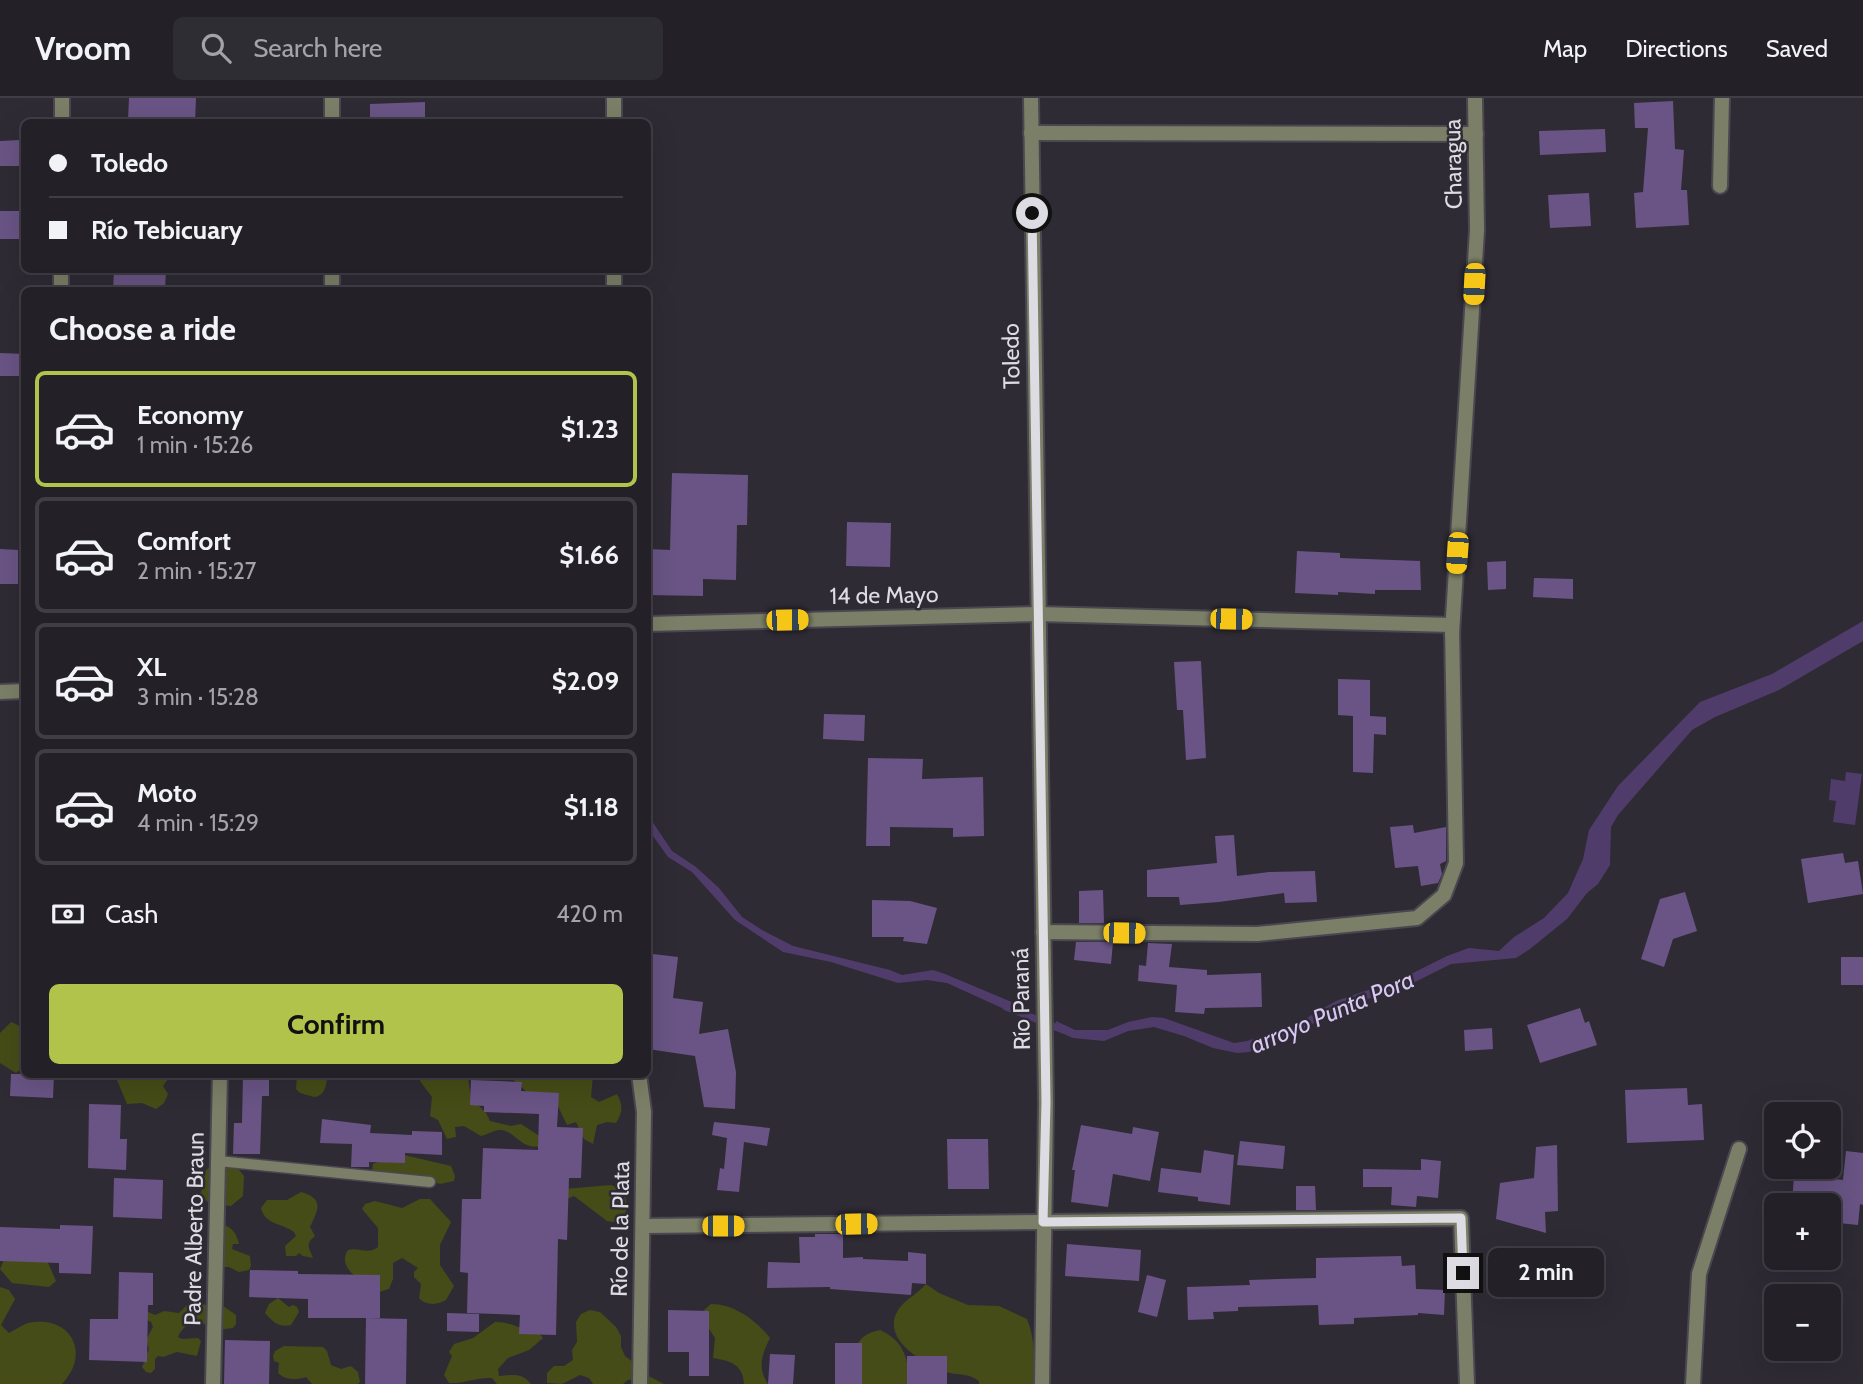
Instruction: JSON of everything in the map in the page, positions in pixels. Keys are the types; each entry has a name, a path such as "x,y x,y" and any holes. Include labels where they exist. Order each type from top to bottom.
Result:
{"street":[{"path":"62,98 62,119"},
{"path":"332,98 332,119"},
{"path":"614,98 614,119"},
{"name":"Toledo","path":"1031,98 1038,614"},
{"name":"Charagua","path":"1043,932 1257,934 1417,918 1444,895 1455,863 1452,634 1477,230 1475,98"},
{"path":"1720,186 1722,98"},
{"path":"1031,133 1476,134"},
{"name":"14 de Mayo","path":"651,624 1038,614 1452,625 1452,634"},
{"name":"Río Paraná","path":"1038,614 1046,1102 1042,1384"},
{"path":"0,692 21,691"},
{"name":"Padre Alberto Braun","path":"213,1384 220,1078"},
{"name":"Río de la Plata","path":"640,1078 644,1112 640,1384"},
{"path":"1693,1384 1699,1274 1739,1149"},
{"path":"643,1226 1461,1218 1466,1384"}],"lane":[{"path":"218,1161 430,1182"}],"green space":[{"path":"11,1022 21,1027 21,1069 16,1073 0,1063 0,1033"},
{"path":"169,1078 163,1086 168,1094 164,1103 156,1109 142,1103 127,1104 117,1080"},
{"path":"297,1078 327,1078 326,1086 318,1096 300,1093 296,1089"},
{"path":"421,1078 468,1078 471,1098 490,1121 511,1126 521,1124 538,1135 547,1137 542,1146 534,1147 522,1143 504,1130 481,1136 464,1126 455,1127 456,1137 447,1139 438,1120 430,1116 432,1097 420,1081"},
{"path":"511,1078 593,1078 591,1097 599,1102 617,1094 621,1112 616,1123 597,1125 593,1144 584,1139 576,1122 567,1125 555,1100 528,1093"},
{"path":"404,1155 451,1166 454,1181 440,1184 425,1178 372,1173 373,1164 393,1156"},
{"path":"218,1161 236,1166 244,1176 243,1196 231,1206 210,1204 200,1194 204,1185 200,1179 205,1171"},
{"path":"611,1185 621,1191 626,1200 623,1220 607,1221 574,1196 562,1201 564,1189"},
{"path":"301,1192 314,1198 318,1206 310,1227 315,1236 309,1244 313,1258 299,1253 296,1256 286,1256 285,1246 296,1236 294,1232 270,1221 261,1208 267,1200 287,1200"},
{"path":"420,1199 430,1199 451,1222 440,1245 440,1265 454,1286 446,1300 436,1304 419,1298 421,1284 414,1277 418,1268 402,1258 393,1263 393,1279 389,1289 379,1292 349,1270 345,1257 348,1250 371,1250 378,1247 378,1228 362,1209 365,1204 375,1201 402,1208"},
{"path":"224,1225 236,1235 239,1244 233,1244 232,1249 250,1256 249,1270 239,1272 229,1267 219,1267 219,1226"},
{"path":"46,1258 56,1281 49,1287 12,1283 0,1269 4,1260"},
{"path":"926,1284 939,1293 968,1305 999,1306 1027,1319 1039,1384 979,1384 979,1381 970,1376 935,1367 900,1342 895,1333 896,1314 902,1305"},
{"path":"0,1287 9,1290 15,1299 1,1325 9,1333 28,1323 43,1322 55,1324 72,1338 76,1349 75,1360 71,1372 62,1384 0,1384"},
{"path":"278,1298 289,1307 297,1307 299,1312 291,1325 276,1324 265,1313 269,1304"},
{"path":"200,1302 213,1309 223,1306 236,1315 236,1324 233,1328 218,1330 195,1320 185,1327 178,1337 198,1338 201,1341 197,1356 177,1352 158,1356 155,1359 155,1369 151,1373 146,1372 142,1367 149,1349 146,1340 153,1327 147,1320 146,1311 155,1315 164,1311 179,1313 189,1303"},
{"path":"711,1304 744,1314 770,1338 762,1361 768,1384 744,1384 741,1372 735,1365 713,1358 715,1338 704,1321 704,1310"},
{"path":"590,1310 600,1312 616,1327 621,1336 621,1347 625,1356 639,1371 664,1384 639,1384 637,1379 623,1384 593,1384 589,1378 580,1375 562,1384 547,1383 547,1373 554,1366 564,1366 573,1360 572,1350 577,1342 576,1322 581,1314"},
{"path":"495,1322 508,1323 539,1333 543,1338 529,1350 508,1358 498,1369 499,1376 520,1376 531,1384 497,1384 492,1378 449,1383 444,1375 452,1356 449,1352 454,1344 473,1338"},
{"path":"880,1330 895,1340 904,1352 910,1384 851,1384 858,1343 863,1337"},
{"path":"284,1346 323,1347 331,1365 341,1369 351,1366 358,1372 360,1382 312,1384 306,1377 288,1379 278,1373 279,1363 274,1361 273,1356 275,1351"}],"water":[{"path":"1863,621 1863,641 1779,690 1715,717 1692,730 1618,815 1611,827 1610,865 1598,884 1587,893 1567,919 1516,958 1451,964 1409,985 1341,1008 1303,1029 1249,1052 1237,1053 1213,1048 1154,1027 1128,1031 1104,1041 1073,1038 1055,1030 1056,1021 1075,1030 1108,1030 1152,1017 1164,1018 1234,1043 1247,1041 1293,1026 1336,1001 1403,978 1469,948 1499,951 1514,937 1544,918 1568,893 1583,859 1589,830 1618,786 1700,702 1772,674"},
{"path":"1846,772 1862,774 1855,825 1833,822 1836,801 1829,800 1831,779 1845,781"},
{"path":"651,820 672,851 696,867 719,888 742,917 762,930 793,946 902,975 933,970 1014,1003 1013,1013 947,983 927,980 898,983 831,962 783,952 735,920 692,872 668,857 651,833"}],"building":[{"path":"129,98 196,98 195,119 128,119"},
{"path":"1673,101 1675,149 1684,150 1681,190 1687,190 1689,225 1636,228 1634,193 1643,192 1648,128 1635,128 1634,103"},
{"path":"425,102 425,119 370,119 370,104"},
{"path":"1605,129 1606,152 1540,155 1539,131"},
{"path":"20,140 20,166 0,166 0,141"},
{"path":"1589,193 1591,226 1550,228 1548,195"},
{"path":"0,211 20,211 19,239 0,239"},
{"path":"114,273 166,273 165,287 113,287"},
{"path":"0,353 21,354 21,376 0,376"},
{"path":"672,473 748,475 747,525 737,525 736,580 703,579 703,596 651,595 651,549 670,550"},
{"path":"847,522 891,523 890,567 846,566"},
{"path":"0,549 18,550 18,584 0,584"},
{"path":"1297,551 1340,553 1340,558 1420,561 1421,590 1375,590 1375,594 1338,592 1338,595 1295,593"},
{"path":"1506,561 1506,589 1488,590 1487,562"},
{"path":"1534,578 1573,579 1573,599 1533,597"},
{"path":"1201,661 1206,758 1186,760 1183,710 1177,710 1174,662"},
{"path":"1338,679 1370,680 1370,716 1386,717 1386,735 1374,734 1373,773 1353,772 1353,716 1338,715"},
{"path":"824,714 865,715 864,741 823,739"},
{"path":"868,758 923,759 922,779 983,777 984,836 953,837 953,828 890,827 890,846 866,846"},
{"path":"1413,825 1414,833 1446,827 1446,861 1440,864 1442,874 1438,883 1421,886 1418,866 1395,868 1390,827"},
{"path":"1234,835 1237,876 1315,871 1317,902 1285,903 1284,893 1180,905 1179,897 1147,897 1147,870 1217,863 1215,836"},
{"path":"1843,853 1845,863 1858,861 1863,894 1808,903 1801,859"},
{"path":"1103,890 1104,923 1079,923 1079,891"},
{"path":"1685,892 1697,931 1673,939 1664,967 1641,959 1660,899"},
{"path":"872,900 910,901 937,908 927,944 903,941 904,937 872,937"},
{"path":"1076,942 1113,942 1111,964 1074,960"},
{"path":"1148,943 1172,944 1169,967 1207,970 1207,975 1261,973 1262,1007 1205,1008 1204,1014 1175,1012 1177,985 1138,981 1139,965 1146,966"},
{"path":"653,954 678,957 673,998 703,1002 699,1034 728,1029 736,1072 735,1109 704,1107 695,1056 651,1049"},
{"path":"1841,957 1863,957 1863,985 1841,985"},
{"path":"1580,1008 1585,1023 1589,1021 1597,1045 1540,1063 1527,1025"},
{"path":"1492,1028 1493,1049 1465,1051 1464,1030"},
{"path":"11,1074 21,1074 21,1078 54,1078 53,1098 10,1096"},
{"path":"243,1078 269,1078 269,1096 262,1096 260,1154 233,1154 234,1123 242,1123"},
{"path":"471,1080 522,1082 521,1091 559,1093 557,1127 583,1128 581,1178 569,1178 567,1240 558,1239 556,1335 519,1334 520,1315 467,1313 468,1273 460,1272 462,1199 481,1199 483,1148 538,1150 539,1114 484,1112 484,1106 470,1105"},
{"path":"1687,1088 1688,1105 1702,1104 1704,1140 1627,1143 1625,1090"},
{"path":"89,1104 121,1105 120,1139 127,1139 126,1170 88,1168"},
{"path":"322,1119 371,1125 370,1133 412,1135 412,1131 442,1132 442,1155 405,1153 405,1163 369,1162 369,1167 351,1167 352,1144 320,1143"},
{"path":"714,1122 770,1128 767,1146 744,1142 739,1192 717,1190 720,1168 724,1169 727,1138 712,1135"},
{"path":"1081,1125 1132,1134 1133,1127 1159,1132 1150,1181 1113,1174 1108,1207 1071,1202 1075,1170 1072,1170"},
{"path":"947,1139 988,1139 989,1189 948,1189"},
{"path":"1240,1141 1285,1146 1283,1169 1237,1165"},
{"path":"1557,1145 1558,1211 1545,1212 1546,1233 1496,1219 1500,1183 1534,1178 1536,1147"},
{"path":"1204,1150 1234,1155 1230,1205 1198,1201 1198,1197 1158,1192 1161,1168 1201,1173"},
{"path":"1846,1151 1863,1153 1863,1205 1860,1204 1858,1225 1841,1223 1841,1193 1793,1193 1794,1179 1843,1180"},
{"path":"1421,1159 1441,1161 1438,1198 1417,1196 1416,1207 1391,1205 1392,1187 1363,1187 1363,1169 1421,1170"},
{"path":"114,1178 163,1180 162,1219 113,1217"},
{"path":"1296,1186 1315,1186 1316,1210 1296,1210"},
{"path":"60,1225 93,1226 91,1274 59,1273 59,1263 0,1261 0,1227 60,1229"},
{"path":"815,1234 843,1234 843,1258 908,1261 908,1252 926,1254 926,1284 912,1283 911,1295 830,1287 767,1288 768,1262 800,1263 799,1237 815,1237"},
{"path":"1067,1244 1141,1250 1139,1281 1065,1276"},
{"path":"1401,1256 1402,1266 1415,1265 1416,1289 1445,1290 1444,1315 1418,1313 1354,1318 1354,1324 1319,1325 1318,1305 1238,1307 1238,1311 1213,1312 1214,1319 1188,1320 1187,1287 1250,1285 1249,1280 1316,1278 1316,1258"},
{"path":"250,1270 298,1271 298,1274 380,1275 380,1318 308,1318 308,1299 249,1297"},
{"path":"119,1272 153,1273 153,1305 148,1305 147,1362 89,1360 90,1319 118,1319"},
{"path":"1147,1275 1166,1280 1157,1317 1138,1312"},
{"path":"668,1310 709,1311 709,1376 689,1376 689,1352 668,1352"},
{"path":"447,1313 479,1314 479,1332 447,1331"},
{"path":"366,1318 407,1319 406,1384 365,1384"},
{"path":"225,1340 270,1341 269,1384 224,1384"},
{"path":"835,1343 862,1343 862,1384 835,1384"},
{"path":"770,1354 795,1355 793,1384 768,1384"},
{"path":"907,1356 947,1356 947,1384 907,1384"}],"waterway":[{"name":"arroyo Punta Pora","path":"1006,1007 1063,1030"}],"route":[{"path":"1032,213 1046,1102 1043,1222 1461,1218 1463,1273"}]}
